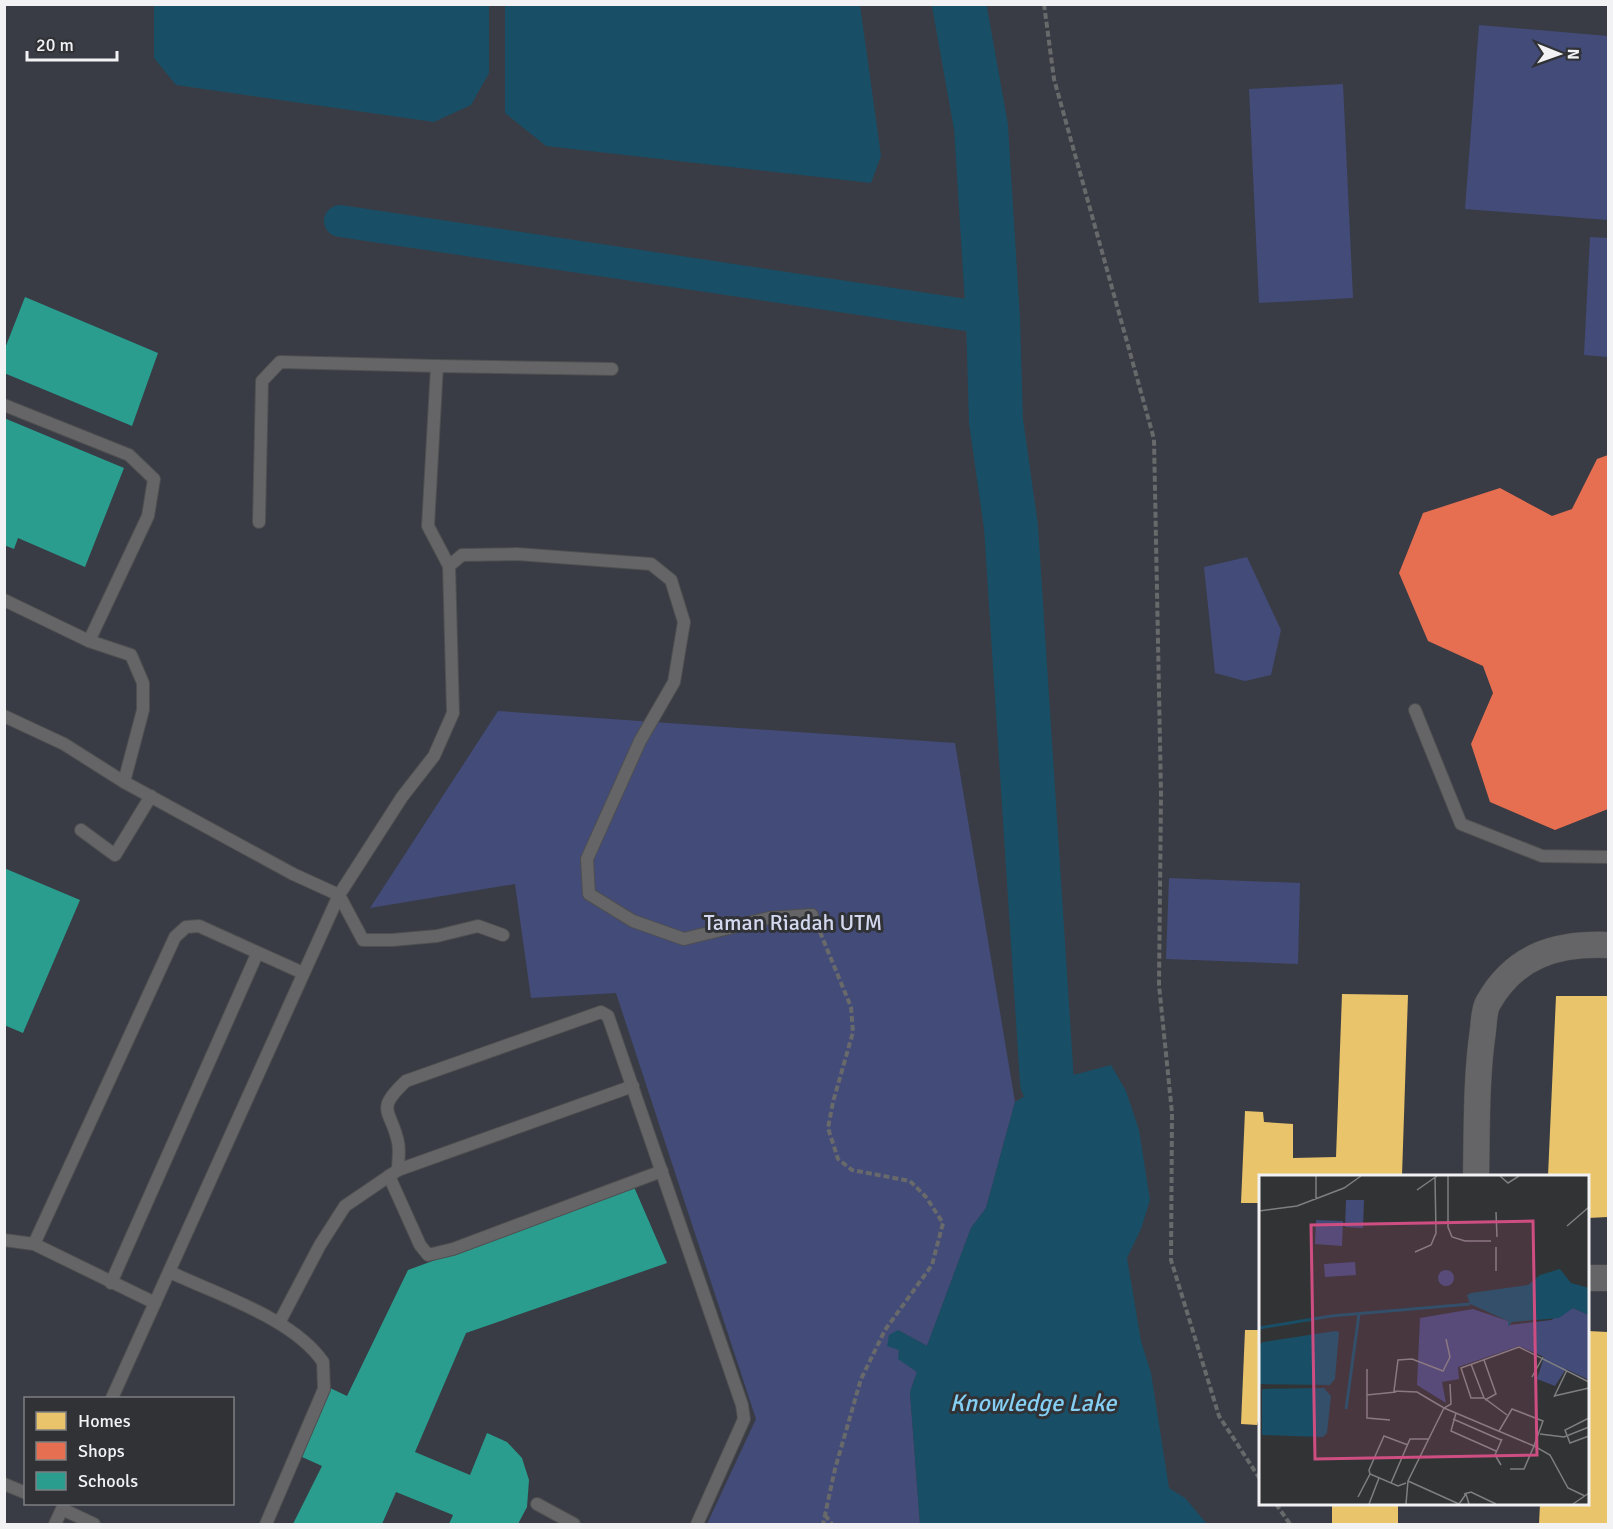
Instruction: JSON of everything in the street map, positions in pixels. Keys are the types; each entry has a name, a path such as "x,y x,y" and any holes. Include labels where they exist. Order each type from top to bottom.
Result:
{"street":[{"path":"1476,1175 1478,1061 1487,1004 1514,968 1547,951 1580,944 1608,945"},
{"path":"1589,1278 1608,1278"}],"lane":[{"path":"259,522 262,381 280,362 612,369"},
{"path":"112,1397 339,895 402,797 434,756 453,713 449,566 428,526 437,366"},
{"path":"4,405 129,455 154,479 148,516 89,641"},
{"path":"449,566 462,555 517,554 651,564 671,580 684,622 674,682 640,741 587,859 589,894 633,921 684,939 769,918 812,915"},
{"path":"4,600 89,641 131,655 143,683 143,710 124,782"},
{"path":"1415,710 1461,824 1542,856 1608,858"},
{"path":"4,716 64,744 124,782 293,874 339,895 363,940 437,936 478,926 502,935"},
{"path":"81,831 115,855 151,796"},
{"path":"34,1244 175,937 186,927 199,926 303,973"},
{"path":"111,1283 257,954"},
{"path":"662,1171 453,1249 428,1255 420,1245 394,1173 399,1142 386,1113 390,1095 406,1081 602,1012 608,1016 633,1086 742,1405 744,1419 697,1524"},
{"path":"279,1323 320,1245 345,1206 394,1173 633,1086"},
{"path":"4,1240 34,1244 155,1303"},
{"path":"170,1272 298,1334 324,1362 324,1389 266,1524"},
{"path":"4,1484 24,1492"},
{"path":"537,1504 574,1524"},
{"path":"55,1524 59,1505 94,1524"}],"path":[{"path":"1044,4 1054,79 1154,439 1161,794 1159,985 1172,1113 1171,1260 1220,1416 1259,1477"},
{"path":"812,915 851,1008 854,1032 833,1102 828,1128 838,1159 852,1170 910,1181 926,1197 943,1223 932,1265 885,1330 861,1379 823,1524"},
{"path":"1277,1505 1290,1524"},
{"path":"824,1515 832,1524"}],"shaded area":[{"path":"5,5 1608,5 1608,1524 5,1524"}],"green space":[{"path":"1479,25 1608,36 1608,220 1465,209"},
{"path":"1343,84 1353,298 1259,303 1249,89"},
{"path":"1590,237 1608,238 1608,357 1584,355"},
{"path":"1247,557 1281,630 1271,675 1245,681 1215,673 1204,567"},
{"name":"Taman Riadah UTM","path":"498,711 955,743 1015,1102 986,1208 971,1228 927,1346 898,1330 899,1359 917,1372 910,1392 920,1524 707,1524 756,1419 616,993 531,998 515,884 370,908"},
{"path":"1169,878 1300,883 1298,964 1166,959"}],"water":[{"path":"154,5 489,5 489,73 471,105 434,122 176,85 154,58"},
{"path":"505,5 860,5 881,156 871,183 546,146 505,113"},
{"name":"Knowledge Lake","path":"1111,1065 1126,1091 1139,1130 1150,1200 1141,1229 1127,1258 1141,1341 1151,1373 1169,1488 1185,1498 1207,1524 920,1524 910,1392 917,1372 898,1359 899,1350 887,1346 889,1335 898,1330 927,1346 971,1228 986,1208 1015,1102 1047,1082"}],"building: Homes":[{"path":"1342,994 1408,995 1402,1175 1259,1175 1259,1203 1241,1203 1245,1111 1263,1112 1264,1122 1293,1124 1293,1158 1336,1157"},
{"path":"1556,996 1608,996 1608,1217 1589,1218 1589,1175 1548,1175"},
{"path":"1245,1330 1259,1330 1259,1418 1257,1425 1241,1424"},
{"path":"1589,1331 1608,1332 1608,1524 1539,1524 1540,1505 1589,1505"},
{"path":"1332,1505 1398,1505 1398,1524 1332,1524"}],"building: Shops":[{"path":"1608,455 1608,809 1555,830 1490,802 1471,744 1493,693 1483,666 1428,641 1399,573 1423,513 1500,488 1552,516 1572,509 1597,459"}],"building: Schools":[{"path":"25,297 158,353 132,426 4,373 4,351"},
{"path":"4,418 124,468 85,567 18,538 14,549 4,545"},
{"path":"4,868 80,900 23,1033 4,1025"},
{"path":"634,1187 667,1263 466,1333 415,1452 470,1475 487,1433 507,1442 522,1458 529,1480 527,1507 518,1524 449,1524 453,1515 396,1492 382,1524 293,1524 322,1466 302,1457 328,1387 347,1396 408,1270"}],"waterway":[{"path":"959,4 981,127 993,319 996,421 1011,527 1047,1082"},
{"path":"340,221 993,319"}]}
